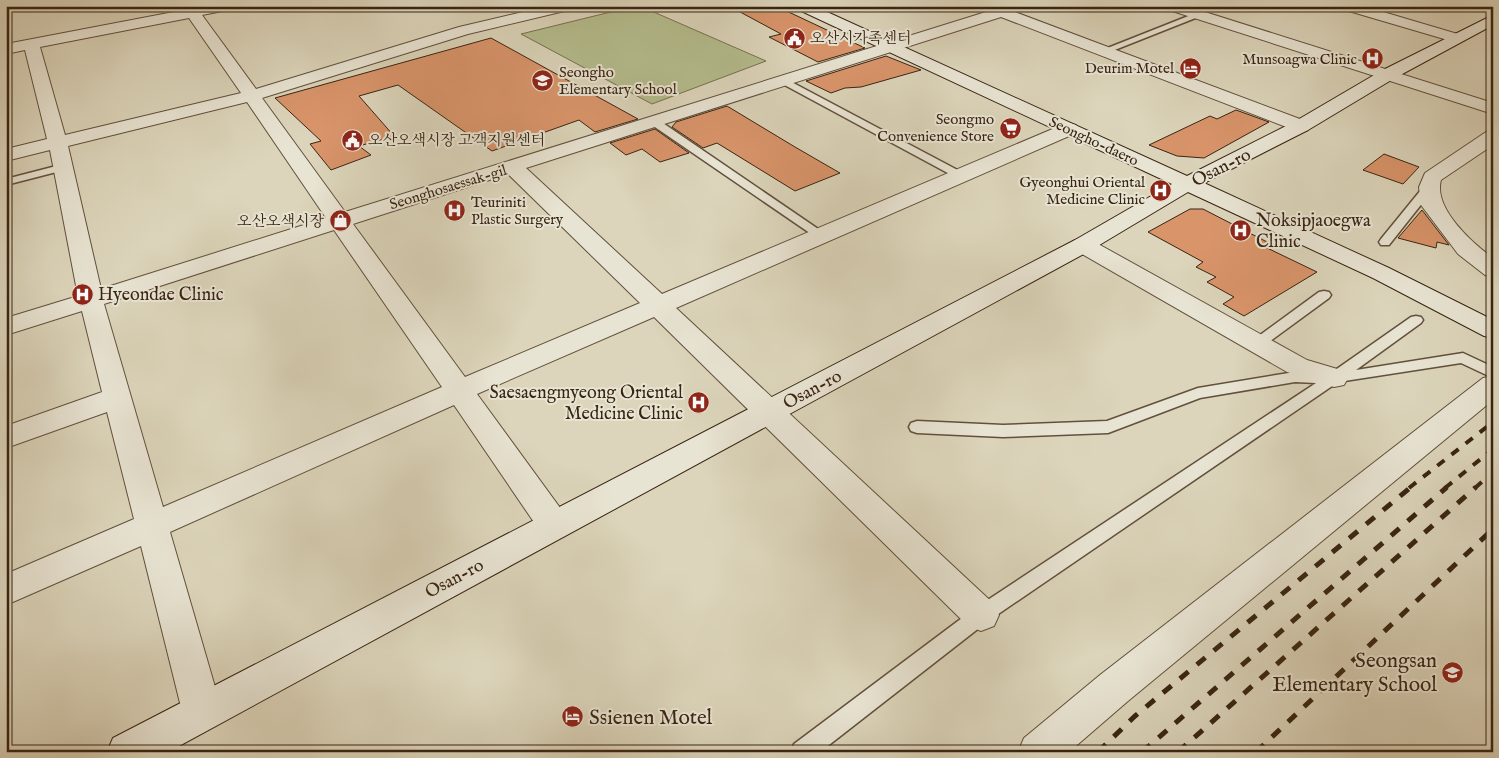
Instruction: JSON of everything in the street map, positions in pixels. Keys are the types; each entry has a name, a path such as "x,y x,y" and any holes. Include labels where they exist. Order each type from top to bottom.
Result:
{"street":[{"path":"202,711 91,300 61,155 18,47 190,10 228,6"},
{"path":"512,6 526,16"},
{"path":"6,155 61,155 464,30 568,6"},
{"name":"Seongho-daero","path":"802,6 895,45 1193,181 1493,330"},
{"name":"Seongho-daero","path":"819,6 1069,129 1389,265 1493,317"},
{"path":"986,6 1301,126"},
{"name":"Seonghosaessak-gil","path":"6,327 1020,6"},
{"path":"1171,6 1493,109"},
{"path":"1347,6 1456,38"},
{"path":"190,10 554,525"},
{"name":"Osan-ro","path":"127,752 1083,245 1193,181 1301,126 1386,75 1493,18"},
{"path":"6,590 459,391 1069,129"},
{"path":"1492,138 1432,177 1430,187 1432,205 1449,228 1466,249 1493,270"},
{"path":"512,166 656,306 981,615"},
{"path":"1083,245 1297,366 1334,378"},
{"path":"1038,752 1114,688 1493,385"},
{"path":"6,437 118,397"}],"lane":[{"path":"1104,51 1199,15"},
{"path":"782,80 961,176"},
{"path":"653,121 821,235"},
{"path":"6,182 61,155"},
{"path":"1384,242 1430,187"},
{"path":"1257,344 1324,295"},
{"path":"802,752 981,615 1334,378 1416,320"},
{"path":"918,427 1004,431 1108,427 1198,393 1295,376 1334,378 1463,358 1493,373"}],"green space":[{"path":"640,6 766,61 652,104 521,34"}],"building":[{"path":"729,6 776,6 865,48 818,62 769,37 781,34"},
{"path":"491,38 638,119 595,132 579,120 492,151 398,85 359,96 394,136 359,146 371,155 331,170 310,144 321,141 275,98"},
{"path":"886,56 921,70 861,87 845,88 831,93 806,81"},
{"path":"727,106 840,173 795,191 717,143 703,148 672,127 676,122"},
{"path":"1236,110 1269,122 1204,158 1177,156 1149,145 1210,116 1217,119"},
{"path":"655,129 689,153 660,162 642,149 626,155 610,143"},
{"path":"1384,154 1419,167 1403,184 1363,170"},
{"path":"1190,209 1203,209 1269,243 1263,246 1317,272 1244,316 1223,304 1234,297 1207,282 1216,277 1196,267 1203,262 1148,232"},
{"path":"1422,210 1449,245 1437,242 1436,248 1398,238"}],"railway":[{"path":"1409,488 1493,422"},
{"path":"1445,488 1493,449"},
{"path":"1475,488 1493,472"},
{"path":"1098,752 1135,716 1411,487"},
{"path":"1142,752 1447,487"},
{"path":"1178,752 1476,487"},
{"path":"1256,752 1493,529"}],"place":[{"name":"오산시가족센터","path":"794,38"},
{"name":"Munsoagwa Clinic","path":"1373,59"},
{"name":"Deurim Motel","path":"1190,68"},
{"name":"Seongho Elementary School","path":"543,81"},
{"name":"Seongmo Convenience Store","path":"1010,128"},
{"name":"오산오색시장 고객지원센터","path":"352,140"},
{"name":"Gyeonghui Oriental Medicine Clinic","path":"1161,191"},
{"name":"Teuriniti Plastic Surgery","path":"455,211"},
{"name":"오산오색시장","path":"340,221"},
{"name":"Noksipjaoegwa Clinic","path":"1240,230"},
{"name":"Hyeondae Clinic","path":"82,294"},
{"name":"Saesaengmyeong Oriental Medicine Clinic","path":"699,402"},
{"name":"Seongsan Elementary School","path":"1453,672"},
{"name":"Ssienen Motel","path":"573,717"}]}
